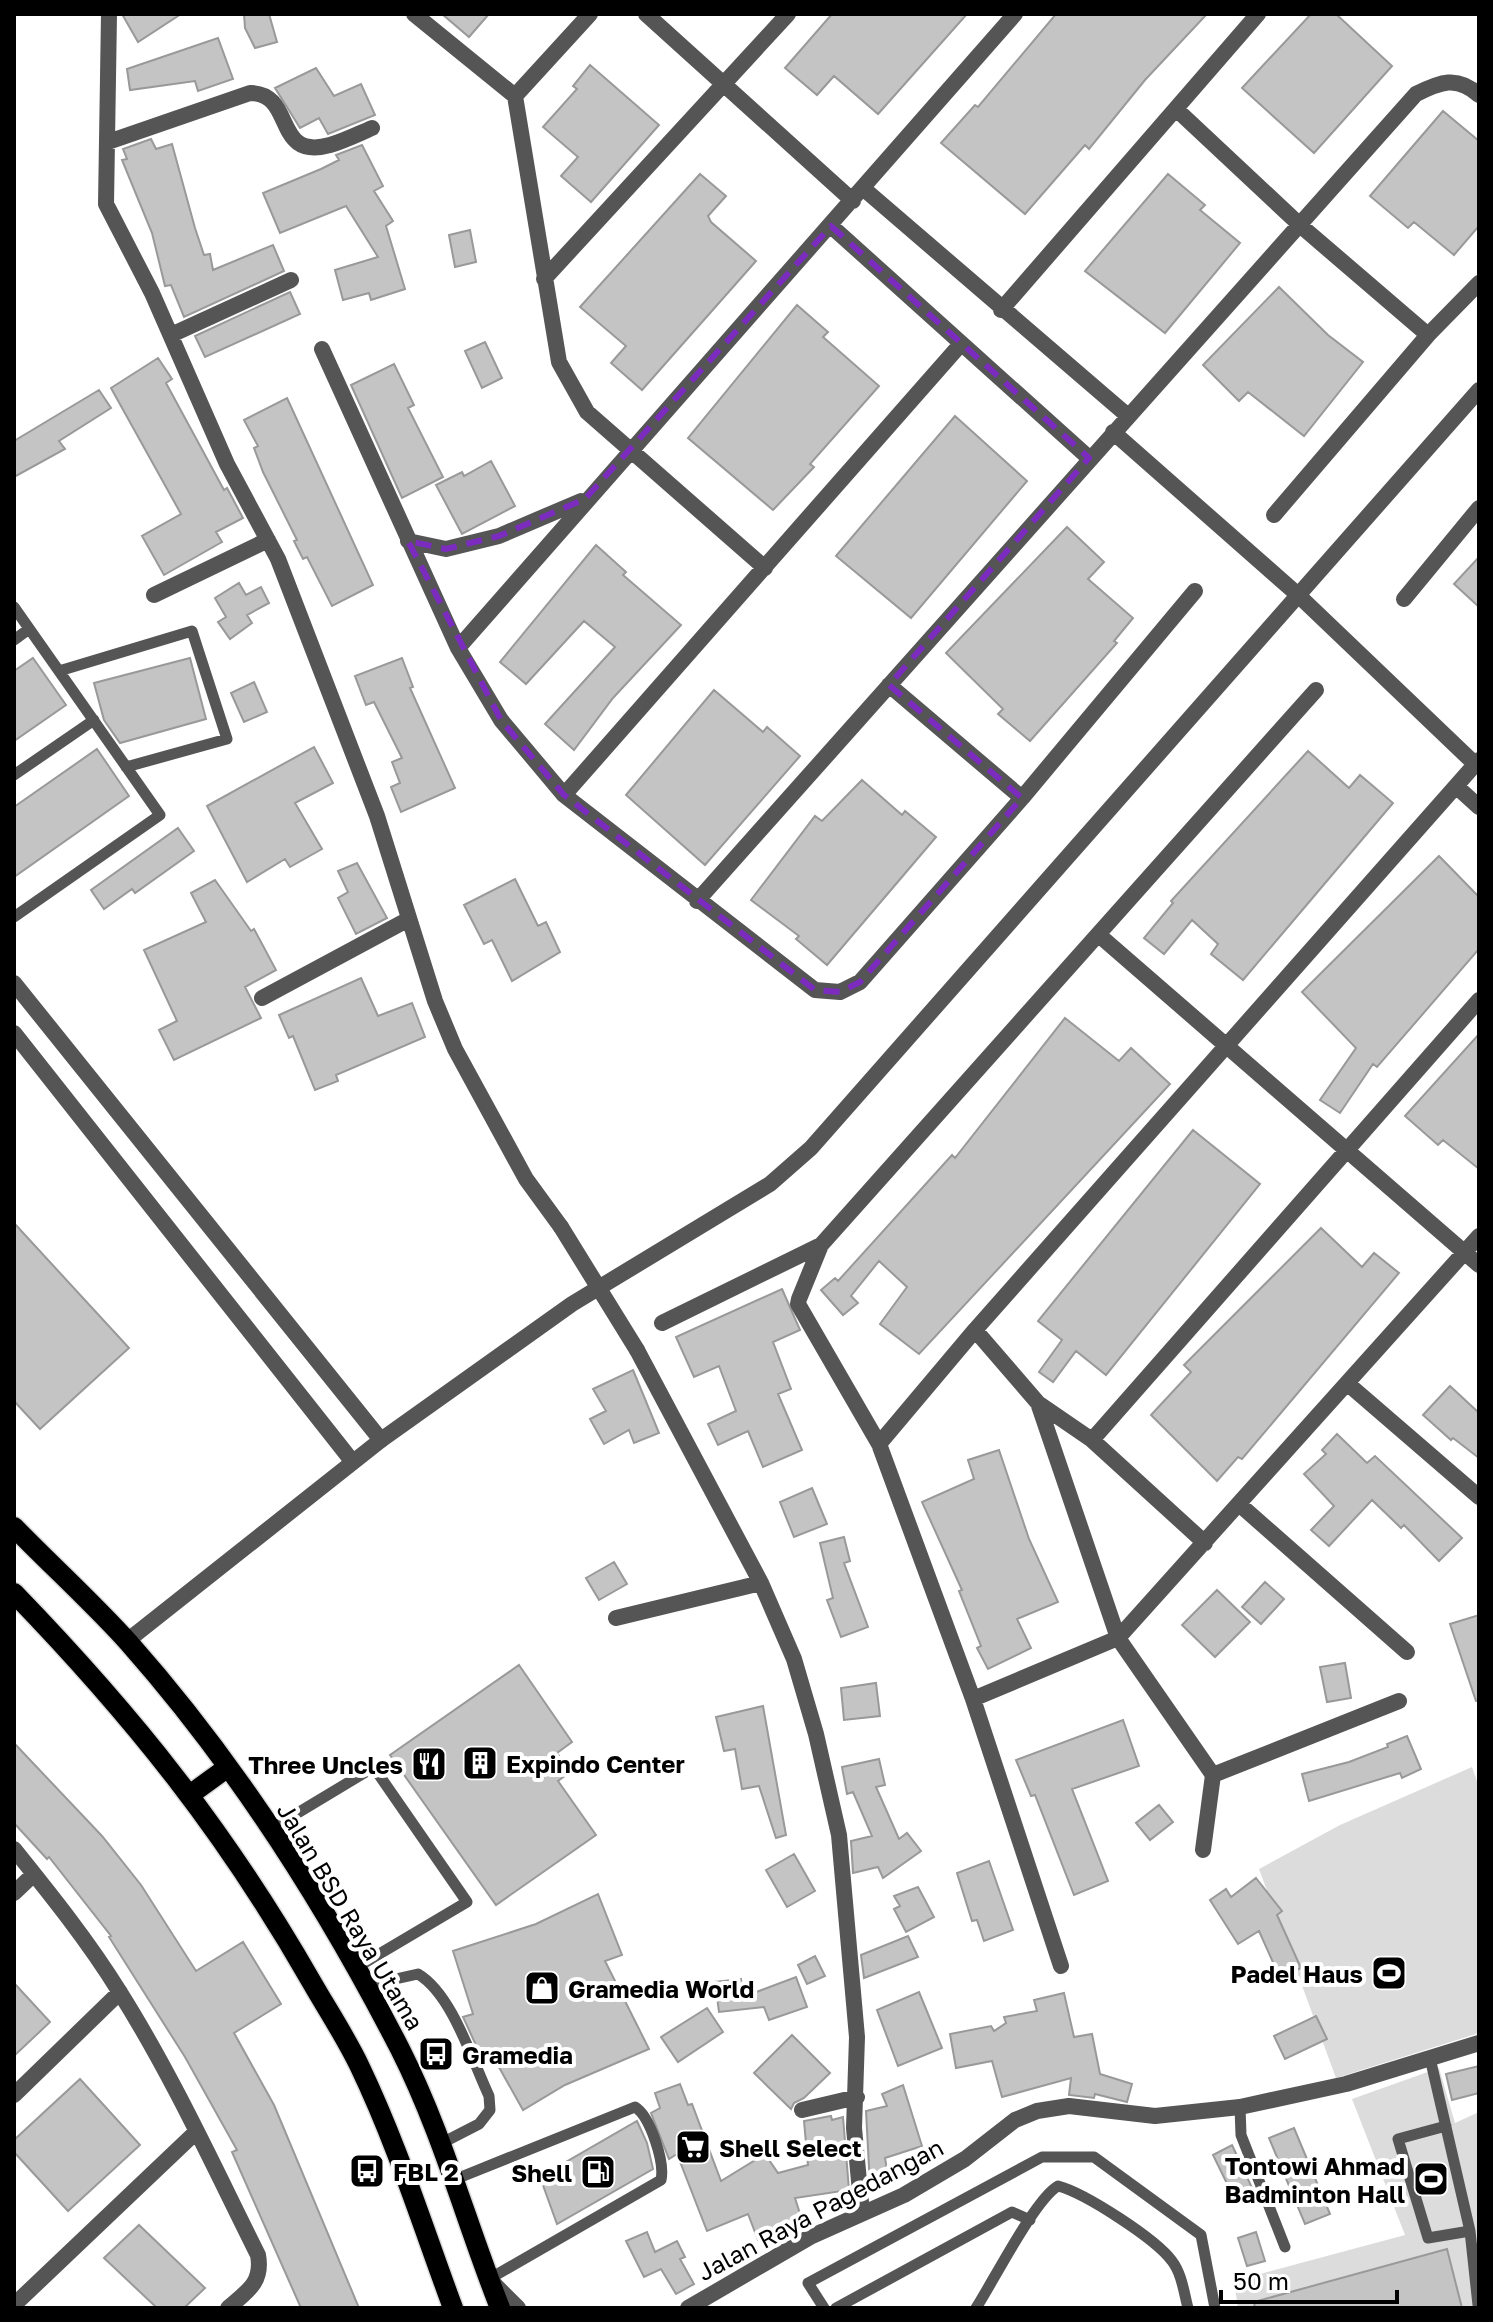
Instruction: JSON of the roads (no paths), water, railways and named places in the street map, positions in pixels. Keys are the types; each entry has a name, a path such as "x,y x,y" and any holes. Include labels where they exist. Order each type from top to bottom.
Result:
{"main road":[{"name":"Jalan BSD Raya Utama","path":"14,1527 127,1641 228,1767 271,1829 400,2050 456,2179 500,2308"},
{"path":"14,1593 126,1714 191,1794 264,1899 359,2064 400,2161 453,2308"},
{"path":"191,1794 228,1767"}],"street":[{"path":"109,14 106,204 171,335 227,464 268,540 377,816 455,1049 526,1179 561,1227 637,1350 761,1583 794,1659 839,1835 857,2037 854,2128 862,2213"},
{"path":"414,14 515,96 559,362 587,412 765,568"},
{"path":"515,96 590,14"},
{"path":"646,14 725,86 1128,416"},
{"path":"544,279 725,86 788,14"},
{"path":"458,648 585,499 831,226 1015,14"},
{"path":"1001,310 1258,14"},
{"path":"697,901 1416,94 1453,81 1466,84 1479,95"},
{"path":"108,142 250,93 273,100 279,107 287,135 299,144 328,146 372,128"},
{"path":"1176,109 1301,226 1428,335"},
{"path":"831,226 1089,458"},
{"path":"171,335 291,280"},
{"path":"1274,515 1428,335 1479,283"},
{"path":"564,795 960,345"},
{"path":"322,349 458,648 501,720 564,795 815,990 840,992 860,982 1022,798 1195,591"},
{"path":"127,1641 381,1440 572,1304 770,1184 811,1148 1479,390"},
{"path":"879,1444 975,1330 1477,762 1297,594 1113,432"},
{"path":"408,541 446,549 499,536 585,499"},
{"path":"1404,599 1479,508"},
{"path":"154,595 268,540"},
{"path":"889,685 1022,798"},
{"path":"1061,1966 973,1699 879,1444 798,1304 821,1245 1100,936 1316,690"},
{"path":"1457,787 1479,807"},
{"path":"262,998 409,919"},
{"path":"1100,936 1479,1265"},
{"path":"14,983 381,1440"},
{"path":"1092,1440 1345,1148 1479,1000"},
{"path":"14,1033 352,1461"},
{"path":"973,1699 1118,1638 1479,1236"},
{"path":"662,1323 821,1245"},
{"path":"975,1330 1038,1403 1092,1440 1205,1543"},
{"path":"1348,1384 1479,1497"},
{"path":"1038,1403 1118,1638 1213,1775 1203,1850"},
{"path":"1239,1504 1407,1652"},
{"path":"616,1618 761,1583"},
{"path":"1213,1775 1399,1701"},
{"path":"14,1849 120,1992 258,2255 261,2272 253,2286 228,2308"},
{"path":"14,1893 34,1874"},
{"path":"14,2095 120,1992"},
{"name":"Jalan Raya Pagedangan","path":"688,2308 810,2237 904,2195 965,2159 1015,2120 1037,2111 1069,2106 1155,2116 1240,2107 1346,2084 1479,2043"},
{"path":"802,2110 857,2097"},
{"path":"14,2305 196,2132"},
{"path":"489,2279 518,2308"}],"lane":[{"path":"14,607 160,815 15,914"},
{"path":"14,640 29,629"},
{"path":"59,671 192,631 227,739 126,767"},
{"path":"14,775 94,720"},
{"path":"271,1829 369,1770 377,1772 467,1902 359,1977"},
{"path":"359,1977 418,1974 431,1981 446,2003 489,2096 490,2110 479,2124 442,2143"},
{"path":"1430,2058 1470,2231 1478,2305"},
{"path":"456,2179 635,2107 645,2115 661,2167 661,2180 489,2279"},
{"path":"1240,2107 1241,2135 1285,2247"},
{"path":"1446,2126 1398,2139 1428,2238 1470,2231"},
{"path":"824,2308 808,2283 1042,2157 1094,2157 1201,2235 1215,2308"},
{"path":"976,2308 1030,2220 1051,2190 1058,2186 1067,2188 1162,2250 1174,2263 1188,2308"},
{"path":"836,2308 1012,2212 1030,2220"}],"place":[{"name":"Expindo Center","path":"480,1763"},
{"name":"Three Uncles","path":"429,1764"},
{"name":"Padel Haus","path":"1389,1973"},
{"name":"Gramedia World","path":"542,1988"},
{"name":"Gramedia","path":"436,2054"},
{"name":"Shell Select","path":"693,2147"},
{"name":"FBL 2","path":"367,2171"},
{"name":"Shell","path":"598,2172"},
{"name":"Tontowi Ahmad Badminton Hall","path":"1431,2179"}]}
